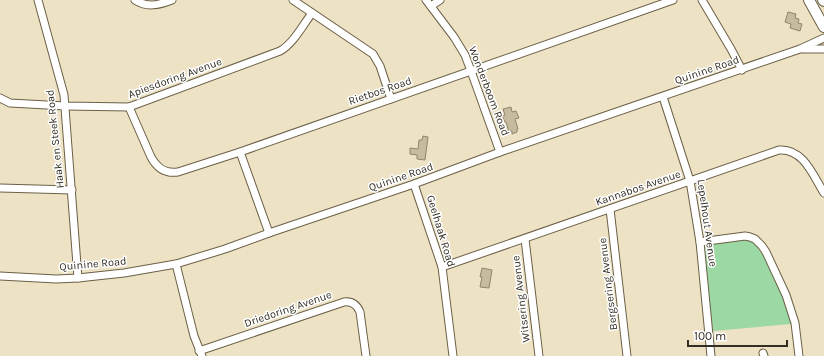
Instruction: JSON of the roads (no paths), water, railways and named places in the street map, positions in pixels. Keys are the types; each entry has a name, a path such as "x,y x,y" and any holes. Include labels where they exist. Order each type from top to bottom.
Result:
{"main road":[{"path":"809,0 824,26"}],"street":[{"name":"Haak en Steek Road","path":"38,0 64,95 78,278"},
{"path":"135,0 149,6 162,4 172,0"},
{"path":"294,0 373,54 380,66 391,99"},
{"path":"428,3 440,0"},
{"name":"Rietbos Road","path":"129,107 154,164 163,170 173,173 240,152 673,0"},
{"path":"702,0 742,70"},
{"name":"Wonderboom Road","path":"428,3 462,49 500,152"},
{"name":"Apiesdoring Avenue","path":"0,98 10,103 129,107 284,49 292,41 312,13"},
{"name":"Quinine Road","path":"0,276 56,279 78,278 124,273 176,264 225,249 414,184 500,152 800,50 824,38"},
{"name":"Quinine Road","path":"800,50 824,48"},
{"name":"Lepelhout Avenue","path":"663,97 690,181 700,242 711,356"},
{"name":"Kannabos Avenue","path":"442,267 783,150 788,150 798,155 802,159 824,193"},
{"path":"240,152 269,233"},
{"name":"Geelhaak Road","path":"414,184 442,267 453,356"},
{"path":"0,188 72,190"},
{"name":"Bergsering Avenue","path":"610,209 627,356"},
{"path":"700,242 745,236 758,242 766,252 786,295 795,323 799,356"},
{"name":"Witsering Avenue","path":"525,239 539,356"},
{"path":"176,264 200,354"},
{"name":"Driedoring Avenue","path":"200,354 348,301 354,303 360,312 366,356"}]}
